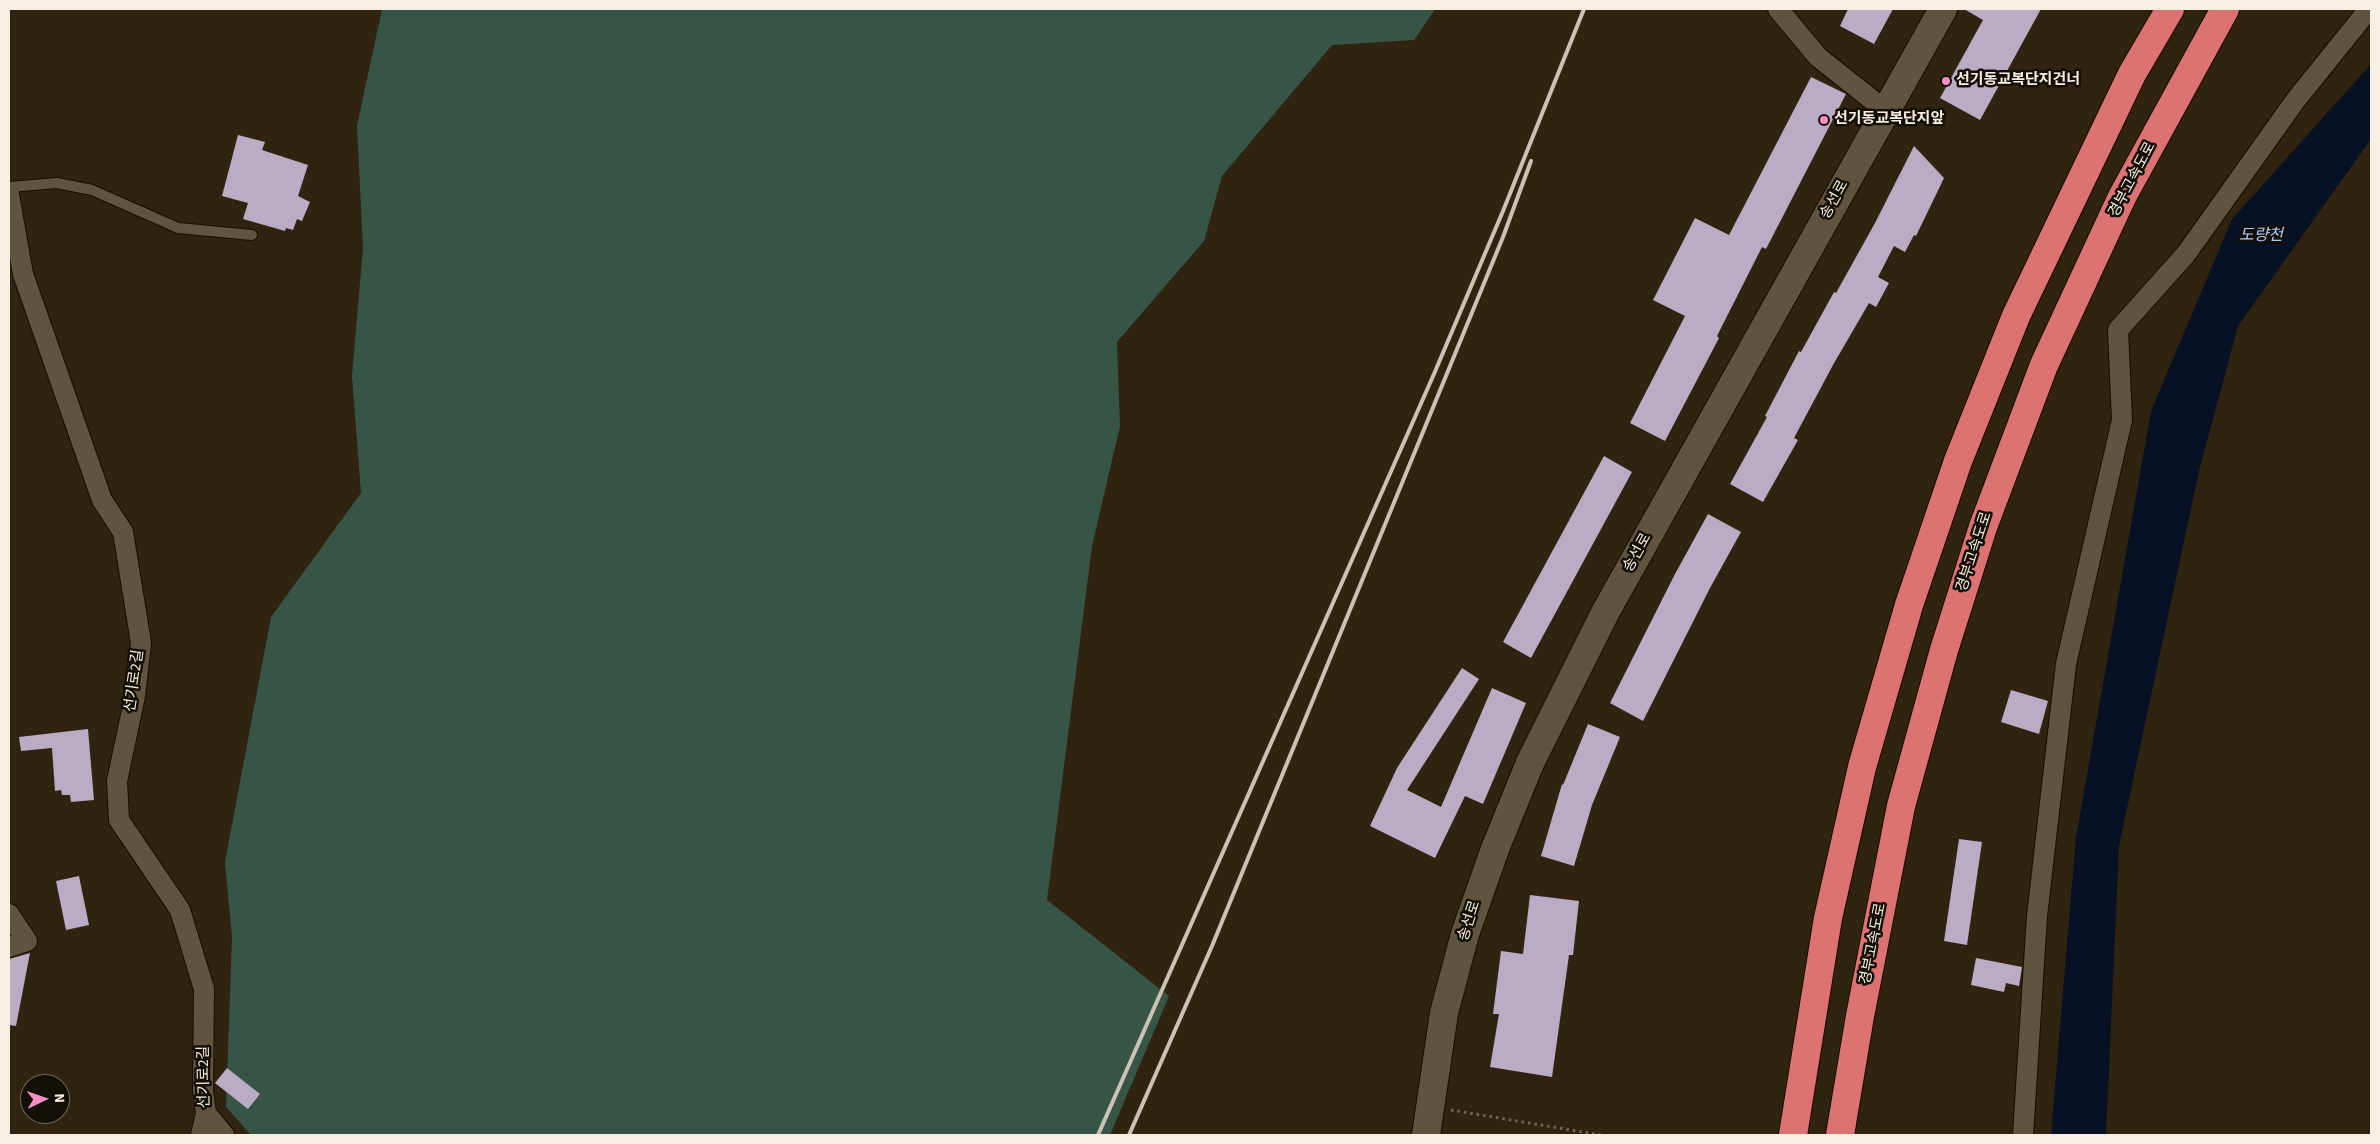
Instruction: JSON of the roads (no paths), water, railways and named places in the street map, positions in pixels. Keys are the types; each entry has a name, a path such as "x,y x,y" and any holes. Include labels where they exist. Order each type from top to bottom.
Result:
{"highway":[{"path":"1793,1135 1834,890 1862,767 1912,596 1958,461 2016,316 2128,83 2170,9"},
{"name":"경부고속도로","path":"1840,1135 1860,1016 1901,806 1944,650 1982,528 2044,365 2122,197 2226,9"}],"main road":[{"name":"송선로","path":"1426,1135 1444,1013 1465,934 1530,763 1606,611 1943,9"}],"street":[{"path":"1778,9 1818,57 1885,110"},
{"path":"2022,1135 2037,916 2066,664 2122,420 2118,330 2186,254 2295,101 2368,9"},
{"name":"선기로2길","path":"9,195 23,274 102,500 123,532 141,643 135,696 117,781 119,820 180,910 204,989 204,1090 206,1114 201,1135"},
{"path":"9,914 27,941 9,947"},
{"path":"206,1114 224,1135"}],"lane":[{"path":"9,187 56,183 92,190 178,228 252,235"}],"water":[{"name":"도량천","path":"2371,64 2371,139 2238,326 2199,471 2119,846 2106,1135 2051,1135 2076,837 2151,411 2232,219"}],"railway":[{"path":"1098,1135 1434,374 1503,211 1584,9"},
{"path":"1129,1135 1212,946 1503,237 1531,161"}],"place":[{"name":"선기동교복단지건너","path":"1946,81"},
{"name":"선기동교복단지앞","path":"1824,120"}]}
